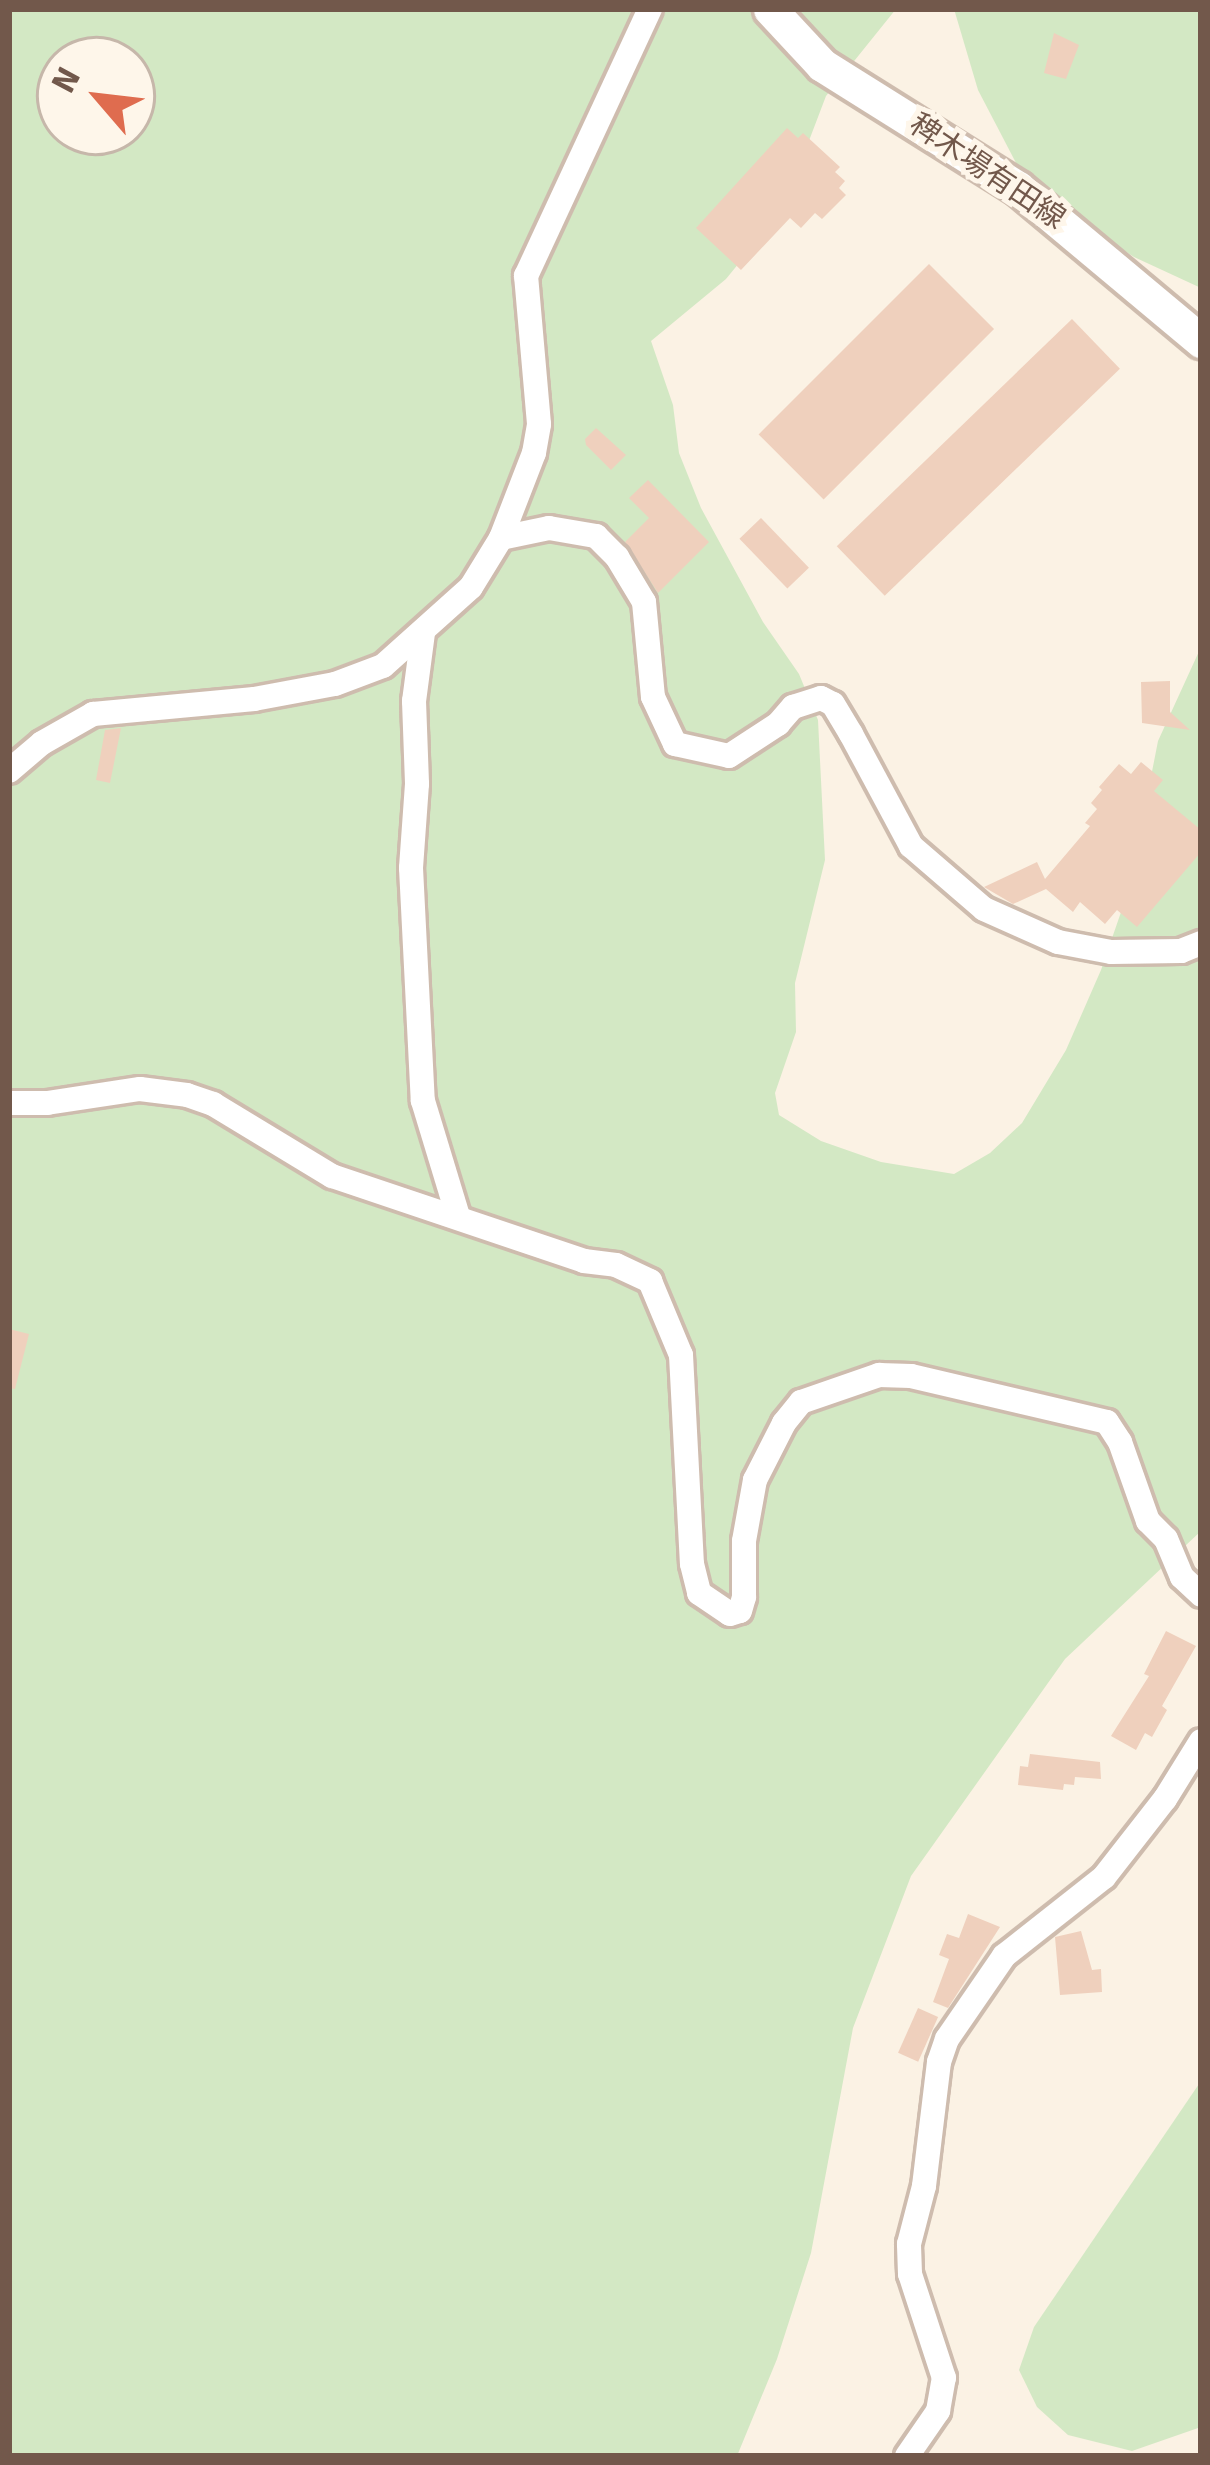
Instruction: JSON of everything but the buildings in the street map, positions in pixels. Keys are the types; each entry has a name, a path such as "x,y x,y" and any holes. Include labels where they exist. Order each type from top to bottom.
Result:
{"main road":[{"name":"稗木場有田線","path":"770,9 822,65 1018,188 1201,341"}],"street":[{"path":"9,771 42,742 93,715 254,699 334,685 383,666 471,587 520,497 539,424 526,275 650,9"},
{"path":"501,538 565,531 596,536 617,557 644,602 653,697 675,744 729,756 778,724 793,707 821,698 833,704 911,846 984,909 1058,942 1111,952 1181,951 1201,943"},
{"path":"423,633 414,701 417,784 411,868 423,1101 458,1216"},
{"path":"9,1103 140,1089 187,1095 212,1104 332,1176 650,1281 681,1355 692,1564 698,1593 710,1606 730,1614 740,1611 755,1480 784,1423 801,1402 879,1376 911,1376 1107,1422 1120,1442 1148,1521 1166,1539 1182,1577 1201,1594"},
{"path":"907,2456 938,2411 944,2378 910,2274 908,2244 924,2186 939,2062 947,2039 1004,1956 1104,1877 1165,1799 1201,1741"}],"green space":[{"path":"9,9 896,9 826,96 783,209 726,279 651,341 673,405 679,453 701,508 763,622 799,674 818,720 825,860 795,983 796,1032 775,1093 779,1115 821,1141 881,1162 954,1174 990,1153 1022,1123 1066,1050 1101,970 1129,889 1158,741 1201,647 1201,1531 1065,1659 911,1876 853,2028 811,2253 777,2359 737,2456 9,2456"},
{"path":"954,9 1201,9 1201,288 1134,257 1029,188 978,90"},
{"path":"1201,2081 1201,2427 1132,2451 1068,2435 1037,2407 1019,2370 1034,2327"}]}
